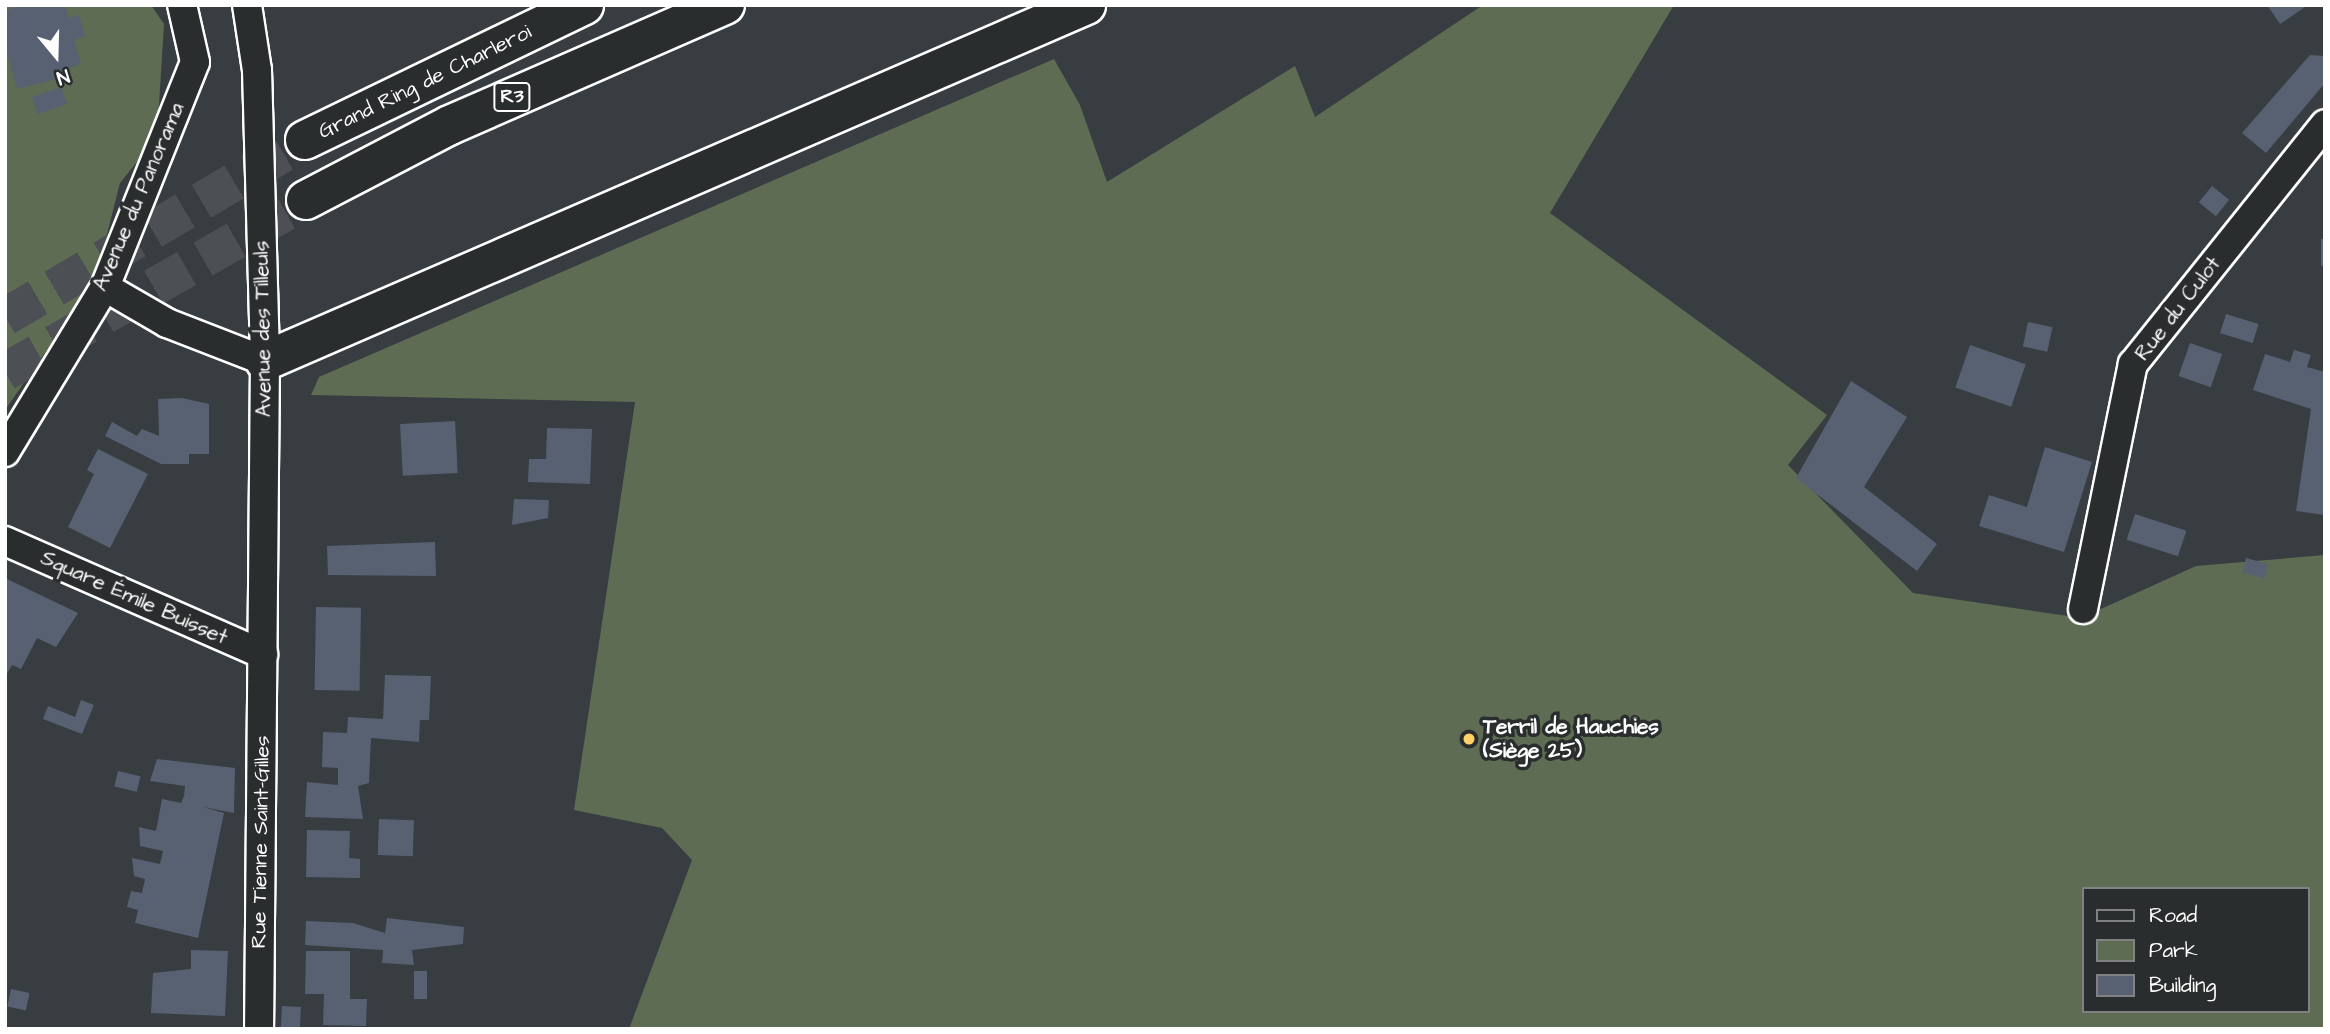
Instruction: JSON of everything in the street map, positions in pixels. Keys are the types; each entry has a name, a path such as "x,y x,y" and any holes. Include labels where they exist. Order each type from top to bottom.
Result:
{"highway":[{"name":"Grand Ring de Charleroi","path":"305,140 583,5"},
{"name":"R3","path":"306,200 450,125 724,5"},
{"path":"265,361 1086,5"}],"street":[{"name":"Avenue du Panorama","path":"5,453 105,287 195,62 182,5"},
{"name":"Avenue des Tilleuls","path":"247,5 257,70 265,361 264,654"},
{"name":"Rue du Culot","path":"2083,609 2133,365 2325,124"},
{"path":"105,287 167,323 265,361"},
{"name":"Square Émile Buisset","path":"5,541 264,654"},
{"name":"Rue Tienne Saint-Gilles","path":"259,1029 264,654"}],"green space":[{"path":"5,5 151,5 164,24 157,137 120,183 95,281 5,410"},
{"path":"1483,5 1674,5 1550,213 1827,415 1788,465 1913,593 2081,618 2196,566 2325,555 2325,1029 629,1029 692,860 662,828 574,810 635,402 311,395 319,377 1054,59 1080,105 1107,182 1295,66 1315,117"}],"building":[{"path":"21,5 65,5 69,18 79,15 85,36 74,40 81,64 62,71 64,77 17,89 5,45 5,11"},
{"path":"2267,5 2308,5 2280,24"},
{"path":"2310,55 2325,56 2325,83 2266,153 2242,133"},
{"path":"61,87 67,104 38,114 32,97"},
{"path":"2212,186 2229,200 2216,216 2199,202"},
{"path":"2321,239 2325,239 2325,266 2321,266"},
{"path":"2226,314 2259,324 2253,343 2220,333"},
{"path":"2028,322 2052,327 2047,352 2023,346"},
{"path":"2190,343 2222,354 2211,387 2179,376"},
{"path":"1970,345 2026,364 2011,407 1955,388"},
{"path":"2294,350 2311,355 2307,367 2325,372 2325,515 2296,511 2311,409 2253,390 2265,354 2290,362"},
{"path":"1851,381 1907,417 1864,487 1937,544 1917,571 1796,478"},
{"path":"182,398 209,404 209,454 189,454 189,464 161,464 105,436 112,422 137,436 142,429 159,436 158,399"},
{"path":"455,421 458,473 403,476 400,424"},
{"path":"547,428 592,429 590,484 528,482 529,459 546,459"},
{"path":"2045,447 2092,462 2064,552 1979,526 1989,495 2027,507"},
{"path":"98,449 148,474 110,548 68,527 94,474 87,470"},
{"path":"514,499 549,500 548,518 512,525"},
{"path":"2135,514 2186,531 2178,556 2127,540"},
{"path":"435,542 436,576 328,575 327,546"},
{"path":"2246,558 2268,564 2264,578 2242,572"},
{"path":"5,578 78,613 56,647 37,638 21,669 12,665 5,677"},
{"path":"316,607 361,608 360,691 315,690"},
{"path":"385,675 431,676 429,720 420,720 419,742 371,738 369,783 358,786 363,819 305,817 307,782 338,785 338,768 322,767 323,732 347,733 348,717 383,719"},
{"path":"81,700 94,705 82,734 43,719 48,706 75,717"},
{"path":"157,759 235,768 234,813 203,807 224,813 198,938 135,923 138,910 127,907 131,891 142,893 145,879 134,876 132,858 160,864 163,851 140,846 139,827 156,831 162,799 181,803 184,796 185,786 150,781"},
{"path":"118,771 140,776 137,792 114,787"},
{"path":"379,819 414,820 413,856 378,855"},
{"path":"307,830 350,831 349,858 360,859 360,878 306,877"},
{"path":"387,918 464,927 463,944 412,950 414,965 382,963 383,950 305,945 306,921 353,923 385,933"},
{"path":"191,950 228,951 225,1016 151,1013 153,973 191,969"},
{"path":"306,951 350,951 350,999 367,999 366,1026 323,1025 324,994 305,994"},
{"path":"414,971 427,971 427,999 414,999"},
{"path":"11,989 30,993 26,1011 7,1007"},
{"path":"282,1006 301,1007 300,1029 281,1029"}],"tunnel":[{"path":"5,317 305,140"},
{"path":"5,372 306,200"}],"place":[{"name":"Terril de Hauchies (Siège 25)","path":"1469,739"}]}
